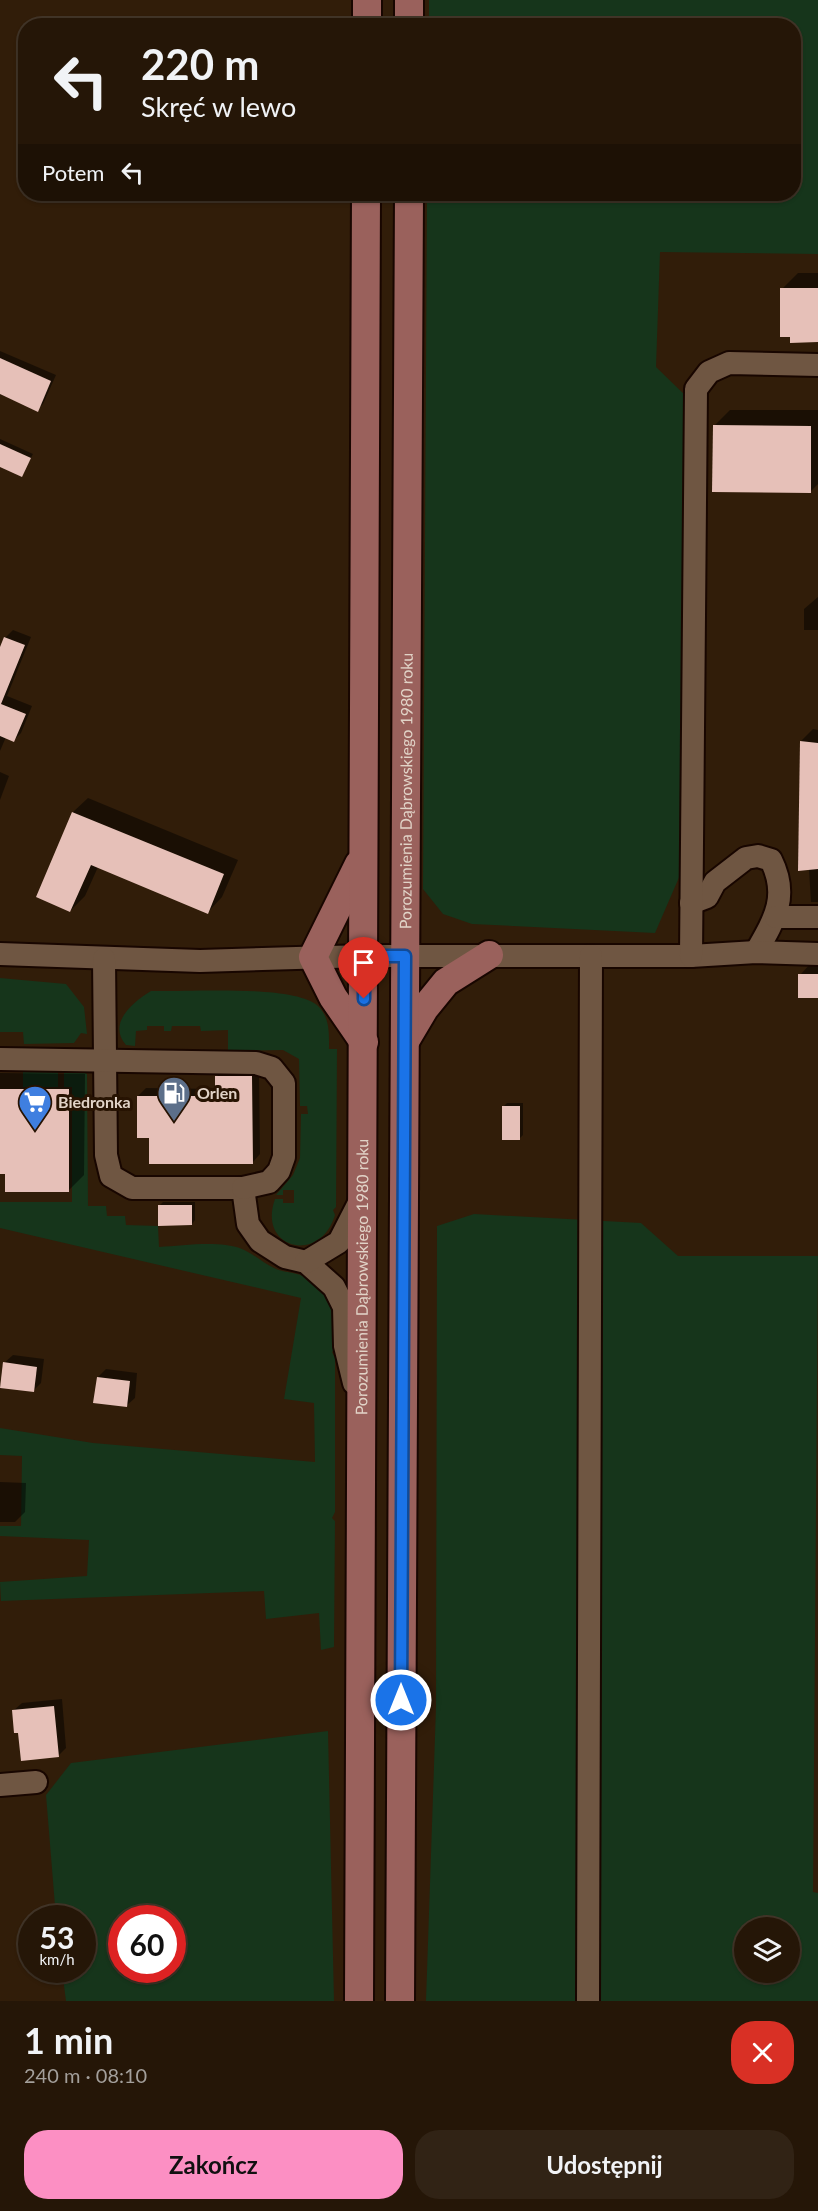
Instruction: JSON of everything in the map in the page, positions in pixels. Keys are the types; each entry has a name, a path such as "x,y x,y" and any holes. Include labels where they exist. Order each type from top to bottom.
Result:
{"main road":[{"path":"366,18 367,0"},
{"path":"409,0 409,18"},
{"name":"Porozumienia Dąbrowskiego 1980 roku","path":"359,2001 366,201"},
{"name":"Porozumienia Dąbrowskiego 1980 roku","path":"400,2001 409,201"},
{"path":"364,854 343,901 313,957 333,997 364,1042"},
{"path":"404,1042 424,1009 446,982 489,955"}],"street":[{"path":"691,956 696,389 710,372 729,363 818,365"},
{"path":"691,903 707,897 716,882 746,858 758,856 771,860 780,878 776,917 756,952"},
{"path":"776,917 818,917"},
{"path":"0,954 201,961 364,956 691,956 756,952 818,954"},
{"path":"588,2001 591,956"},
{"path":"0,1059 105,1060 256,1063 272,1068 284,1083 284,1157 279,1171 269,1182 243,1188 132,1188 111,1176 106,1155 105,1060 104,959"},
{"path":"243,1188 248,1224 260,1241 285,1257 306,1262 334,1287 344,1307 345,1346 361,1415"},
{"path":"306,1262 339,1242 363,1195"},
{"path":"0,1785 36,1782"}],"green space":[{"path":"429,0 818,0 818,254 660,252 656,367 689,399 690,852 655,933 472,924 443,914 423,889 427,201 801,201 801,18 429,18"},
{"path":"0,978 66,984 84,1007 87,1034 81,1033 74,1043 24,1044 23,1032 0,1032"},
{"path":"151,991 264,992 306,999 322,1011 328,1026 329,1049 337,1049 336,1207 333,1210 335,1215 327,1231 317,1241 305,1245 293,1244 282,1239 275,1230 272,1216 275,1199 283,1199 283,1203 294,1203 294,1190 283,1190 283,1195 276,1195 293,1175 300,1158 301,1114 308,1114 307,1106 300,1106 299,1059 283,1050 228,1051 228,1030 201,1031 200,1026 172,1026 171,1031 164,1031 164,1026 147,1026 147,1030 136,1031 135,1046 126,1045 119,1029 121,1021 130,1007"},
{"path":"23,1070 58,1070 58,1087 23,1087"},
{"path":"64,1070 81,1070 87,1074 88,1206 106,1206 107,1216 125,1216 126,1225 158,1226 159,1247 212,1244 242,1249 274,1268 305,1277 322,1290 327,1299 331,1308 335,1338 335,1349 332,1352 335,1358 335,1512 332,1518 335,1521 334,1647 321,1650 319,1613 266,1619 264,1591 1,1601 0,1582 87,1576 89,1540 0,1536 0,1526 21,1526 22,1456 0,1455 0,1428 93,1443 315,1462 314,1403 284,1399 301,1298 0,1228 0,1202 72,1202 72,1087 64,1087"},
{"path":"474,1214 641,1223 678,1256 818,1256 813,1892 818,1893 818,2001 426,2001 436,1707 437,1226"},
{"path":"328,1731 334,2001 66,2001 64,1983 96,1983 96,1905 55,1905 46,1795 71,1763"}],"building":[{"path":"780,288 818,288 818,342 790,343 790,337 780,337"},
{"path":"0,358 51,381 38,412 0,394"},
{"path":"713,425 811,426 811,493 712,492"},
{"path":"0,444 31,458 22,477 0,467"},
{"path":"4,637 25,645 1,704 26,714 14,742 0,736 0,647"},
{"path":"800,741 818,743 818,869 798,871"},
{"path":"72,812 224,874 208,914 91,865 70,912 36,897"},
{"path":"798,974 818,974 818,998 798,998"},
{"path":"215,1076 252,1076 253,1164 149,1164 149,1138 137,1138 137,1096 215,1096"},
{"name":"Biedronka","path":"0,1089 69,1089 69,1192 5,1192 5,1174 0,1174"},
{"path":"502,1106 520,1106 520,1140 502,1140"},
{"path":"158,1205 192,1205 192,1225 158,1226"},
{"path":"3,1362 37,1367 34,1392 0,1388"},
{"path":"97,1377 130,1381 127,1407 93,1403"},
{"path":"54,1706 59,1757 21,1761 18,1733 14,1733 12,1710"}],"place":[{"name":"Orlen","path":"174,1122"},
{"name":"Biedronka","path":"35,1131"}],"route":[{"path":"364,999 364,956 405,956 401,1700"}]}
